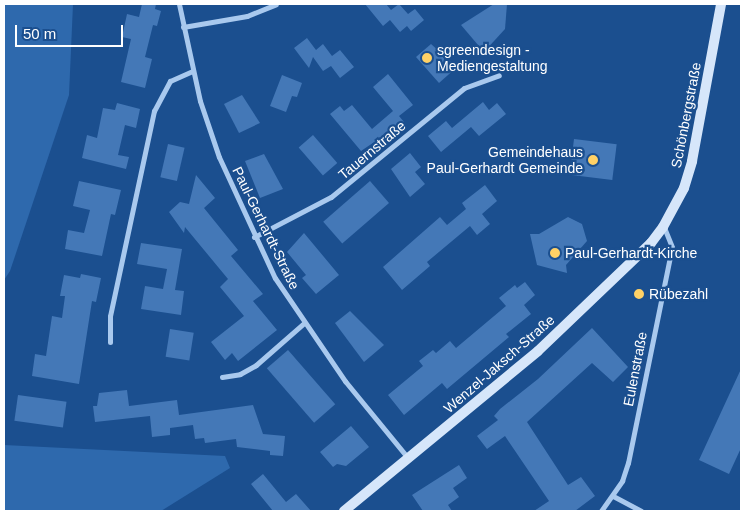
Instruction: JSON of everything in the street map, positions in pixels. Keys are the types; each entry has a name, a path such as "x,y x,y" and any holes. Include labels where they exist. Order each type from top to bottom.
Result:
{"street":[{"name":"Paul-Gerhardt-Straße","path":"179,4 192,71 219,157 254,237 275,278 304,323 350,388 408,458"},
{"path":"183,27 247,16 276,4"},
{"name":"Schönbergstraße","path":"664,227 684,188 692,162 721,4"},
{"path":"110,342 110,316 154,111 170,81 192,71"},
{"name":"Tauernstraße","path":"254,237 331,197 464,88 499,74"},
{"name":"Wenzel-Jaksch-Straße","path":"344,511 538,351 652,243 664,227"},
{"name":"Eulenstraße","path":"601,511 613,496 628,463 672,247 664,227"},
{"path":"222,377 240,374 256,365 304,323"},
{"path":"613,496 641,511"}],"shaded area":[{"path":"4,4 73,4 69,95 10,271 4,280"},
{"path":"4,445 225,456 230,468 161,511 4,511"}],"building":[{"path":"142,4 156,4 155,9 161,11 157,26 153,25 145,57 152,59 145,88 121,82 131,39 122,37 127,14 139,17"},
{"path":"365,4 386,4 391,10 399,4 408,14 415,9 424,20 411,31 407,26 400,32 390,20 383,26"},
{"path":"494,4 507,4 505,29 484,52 461,25"},
{"path":"307,38 316,50 323,44 332,56 340,50 354,67 340,78 331,66 323,71 313,57 309,68 294,48"},
{"path":"431,44 457,67 439,83 416,57"},
{"path":"388,74 413,105 399,116 404,122 361,151 330,114 340,106 344,111 352,105 372,129 393,111 373,87"},
{"path":"282,75 302,83 297,97 292,96 286,112 270,106"},
{"path":"242,95 260,123 239,133 224,104"},
{"path":"483,102 489,110 497,103 506,114 479,136 471,127 441,152 428,136 446,121 452,128"},
{"path":"117,103 140,109 136,128 125,125 118,155 129,157 126,169 82,158 87,135 97,138 103,108 115,110"},
{"path":"313,135 337,163 323,175 299,147"},
{"name":"Gemeindehaus Paul-Gerhardt Gemeinde","path":"574,139 617,144 612,180 570,175"},
{"path":"168,144 185,148 177,181 160,177"},
{"path":"410,153 421,167 415,172 425,184 410,197 391,169"},
{"path":"264,154 283,189 260,198 245,161"},
{"path":"196,175 215,198 204,208 238,250 231,256 263,294 253,301 277,330 238,361 232,353 225,360 211,342 244,316 220,287 228,279 185,227 184,233 169,212 180,202 189,204"},
{"path":"79,181 121,190 115,215 111,214 102,256 65,249 68,230 84,233 90,210 73,206"},
{"path":"370,181 389,203 342,244 323,222"},
{"path":"485,185 497,201 482,214 490,224 477,235 470,226 427,262 430,266 402,290 383,267 440,217 447,225 466,209 462,203"},
{"name":"Paul-Gerhardt-Kirche","path":"568,217 582,224 587,241 566,265 567,273 537,265 530,234 539,234"},
{"path":"304,233 339,275 316,294 302,278 306,275 287,252"},
{"path":"141,243 182,249 175,290 184,291 181,315 141,309 145,286 163,289 167,269 137,264"},
{"path":"81,274 101,278 96,302 92,301 79,384 32,376 35,354 46,356 52,316 62,318 65,296 60,296 64,275 80,278"},
{"path":"525,282 535,295 524,305 531,314 506,334 509,337 447,389 442,383 404,415 388,395 423,366 419,361 433,350 436,353 450,341 456,348 506,306 499,298 515,285 517,288"},
{"path":"350,311 384,345 364,362 335,323"},
{"path":"592,328 628,367 613,382 592,363 527,422 568,485 581,477 595,496 575,511 534,511 549,501 505,436 487,449 477,436 498,420 494,416 500,409 538,379"},
{"path":"170,329 194,333 189,360 166,357"},
{"path":"288,350 335,404 314,423 267,368"},
{"path":"741,369 741,448 729,474 699,460"},
{"path":"127,390 129,406 177,400 179,415 253,405 263,434 285,436 283,456 270,455 270,451 237,447 236,439 205,443 204,438 195,439 193,425 170,428 170,435 152,437 150,416 95,422 93,406 97,406 99,393"},
{"path":"18,395 67,402 63,428 14,421"},
{"path":"351,426 369,447 346,466 337,464 333,467 320,452"},
{"path":"459,465 467,478 453,488 459,497 448,505 452,511 423,511 412,495"},
{"path":"263,474 286,502 296,494 311,511 273,511 251,484"}],"place":[{"name":"sgreendesign - Mediengestaltung","path":"427,58"},
{"name":"Gemeindehaus Paul-Gerhardt Gemeinde","path":"593,160"},
{"name":"Paul-Gerhardt-Kirche","path":"555,253"},
{"name":"Rübezahl","path":"639,294"}]}
